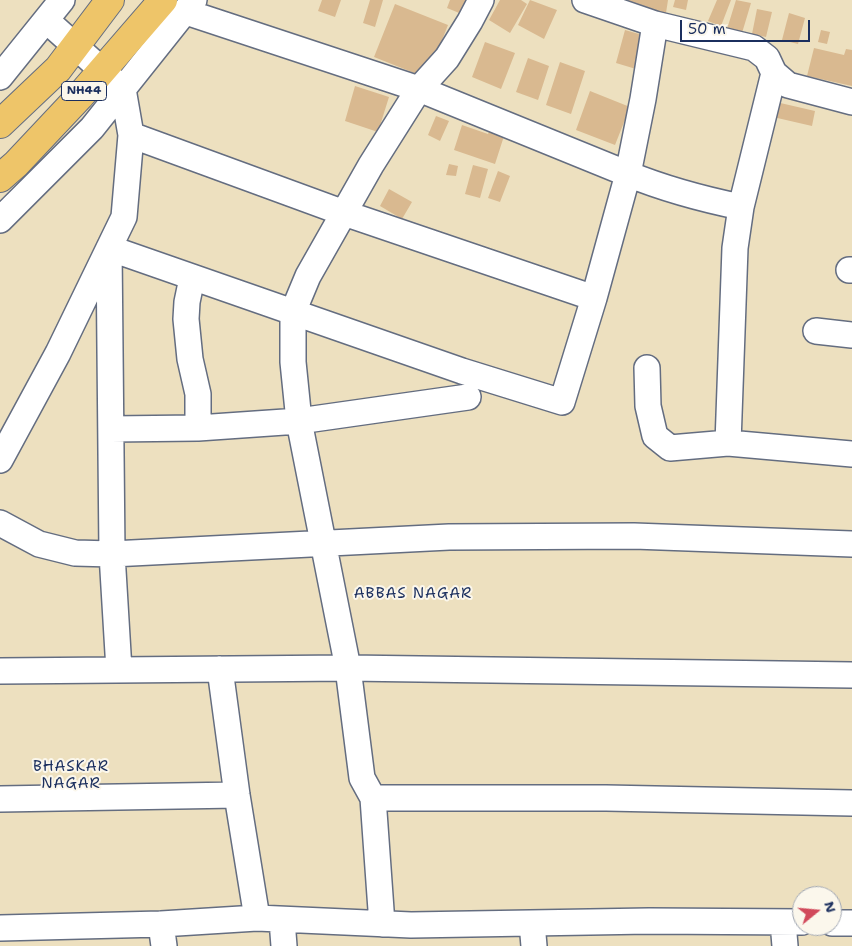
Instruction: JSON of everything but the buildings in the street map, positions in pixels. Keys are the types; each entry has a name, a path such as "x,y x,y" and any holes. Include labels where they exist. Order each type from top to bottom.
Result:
{"highway":[{"name":"NH44","path":"0,124 58,70 110,0"},
{"name":"NH44","path":"0,178 16,164 102,70 181,4"}],"street":[{"path":"0,77 62,0"},
{"path":"382,924 373,798 362,778 348,668 299,420 293,362 293,312 308,276 380,150 419,89 447,58 481,0"},
{"path":"585,0 655,24 754,48 767,58 774,73 788,85 852,102"},
{"path":"0,220 92,128 123,89 181,4 419,89 652,184 741,207"},
{"path":"0,460 7,432 58,354 124,216 131,135 123,89 46,20"},
{"path":"109,248 462,371 562,402 594,298 628,174 655,24"},
{"path":"728,442 735,248 741,207 774,73"},
{"path":"131,135 344,213 594,298"},
{"path":"109,248 112,554 119,670"},
{"path":"192,278 186,319 190,359 198,394 198,428"},
{"path":"816,331 852,335"},
{"path":"647,368 648,406 655,436 670,448 728,442 852,454"},
{"path":"111,429 198,428 299,420 468,397"},
{"path":"0,523 39,544 75,553 112,554 448,537 634,536 852,544"},
{"path":"0,671 348,668 852,675"},
{"path":"220,669 237,795 257,918"},
{"path":"0,799 237,795"},
{"path":"373,798 606,798 852,803"},
{"path":"0,928 44,936 162,935 257,918 382,924 412,936 790,930"},
{"path":"282,920 284,946"}],"district":[{"name":"ABBAS NAGAR","path":"413,594"},
{"name":"BHASKAR NAGAR","path":"71,776"}]}
